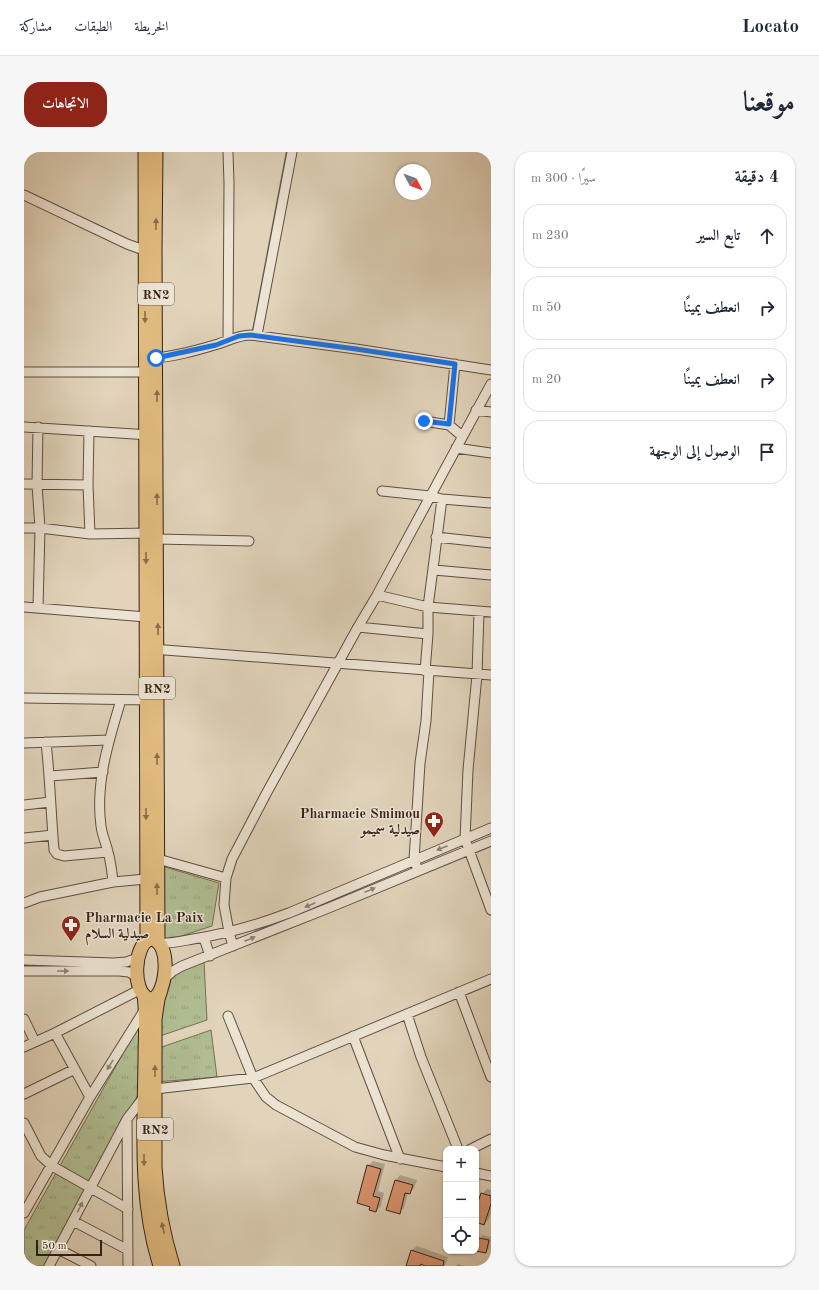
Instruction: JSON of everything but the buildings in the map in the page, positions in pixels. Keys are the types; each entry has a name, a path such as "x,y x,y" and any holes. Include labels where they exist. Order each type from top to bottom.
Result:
{"highway":[{"name":"RN2","path":"145,152 150,250 153,535 152,700 146,879 155,942 164,958 163,984 156,1009 155,1019 145,1190 152,1233 160,1266"},
{"name":"RN2","path":"150,250 156,152"},
{"name":"RN2","path":"152,649 146,617 153,535"},
{"name":"RN2","path":"152,700 158,859 155,942"},
{"name":"RN2","path":"155,942 141,949 138,958 145,1009 156,1186 162,1222 173,1266"},
{"path":"141,987 151,999 154,998 163,984"}],"street":[{"path":"228,152 228,340"},
{"path":"257,335 292,152"},
{"path":"24,195 127,244 150,250"},
{"path":"151,358 216,345 239,336 257,335 491,370"},
{"path":"449,424 455,364"},
{"path":"24,372 151,372"},
{"path":"233,946 224,905 226,878 242,838 377,595 491,384"},
{"path":"476,410 491,412"},
{"path":"424,421 449,424 462,436"},
{"path":"24,427 151,435"},
{"path":"38,427 37,485 40,528 38,608"},
{"path":"89,431 88,485 90,534"},
{"path":"456,448 491,453"},
{"path":"24,484 88,485"},
{"path":"382,491 430,496 442,500 491,503"},
{"path":"418,871 414,860 420,763 426,721 428,607 442,500"},
{"path":"24,528 40,528 90,534 153,535 249,541"},
{"path":"436,538 491,543"},
{"path":"434,570 491,575"},
{"path":"377,595 428,607 491,612"},
{"path":"24,607 146,617"},
{"path":"479,612 477,675 468,770 465,839 491,910"},
{"path":"358,627 428,634"},
{"path":"152,649 491,675"},
{"path":"24,698 152,700"},
{"path":"113,882 108,852 101,827 99,802 109,740 121,700"},
{"path":"24,743 109,740"},
{"path":"46,742 50,776 50,802 54,850 60,856 108,852"},
{"path":"50,776 103,772"},
{"path":"24,805 50,802"},
{"path":"155,942 172,943 204,938 261,923 491,828"},
{"path":"24,838 53,835"},
{"path":"163,984 177,968 210,956 491,841"},
{"path":"158,859 226,878"},
{"path":"25,899 113,882 146,879"},
{"path":"327,897 331,907"},
{"path":"204,938 210,956"},
{"path":"24,960 114,963 126,962 138,958"},
{"path":"24,971 129,972 141,987 56,1033 24,1047"},
{"path":"49,1266 127,1119 150,1093 252,1078 491,979"},
{"path":"459,992 491,1077"},
{"path":"25,1208 52,1166 90,1097 145,1009"},
{"path":"407,1014 421,1056 457,1146"},
{"path":"228,1016 252,1078 266,1097 284,1110 355,1147 384,1156 443,1166"},
{"path":"24,1019 35,1042"},
{"path":"56,1033 90,1097"},
{"path":"353,1036 400,1159"},
{"path":"24,1094 75,1069"},
{"path":"127,1119 128,1266"},
{"path":"24,1123 41,1156 52,1166 128,1210"},
{"path":"477,1146 491,1139"},
{"path":"479,1174 491,1176"},
{"path":"73,1221 128,1250"},
{"path":"58,1249 91,1266"}],"green space":[{"path":"158,865 219,883 212,926 157,944"},
{"path":"204,962 207,1020 160,1036 157,981"},
{"path":"140,1023 141,1089 44,1266 24,1266 24,1230"},
{"path":"211,1030 217,1077 156,1082 159,1048"}],"waterway":[{"path":"253,332 287,152"}],"place":[{"name":"Pharmacie Smimou صيدلية سميمو","path":"434,838"},
{"name":"Pharmacie La Paix صيدلية السلام","path":"71,942"}],"route":[{"path":"156,358 216,345 239,336 257,335 455,364 449,424 424,421"}]}
